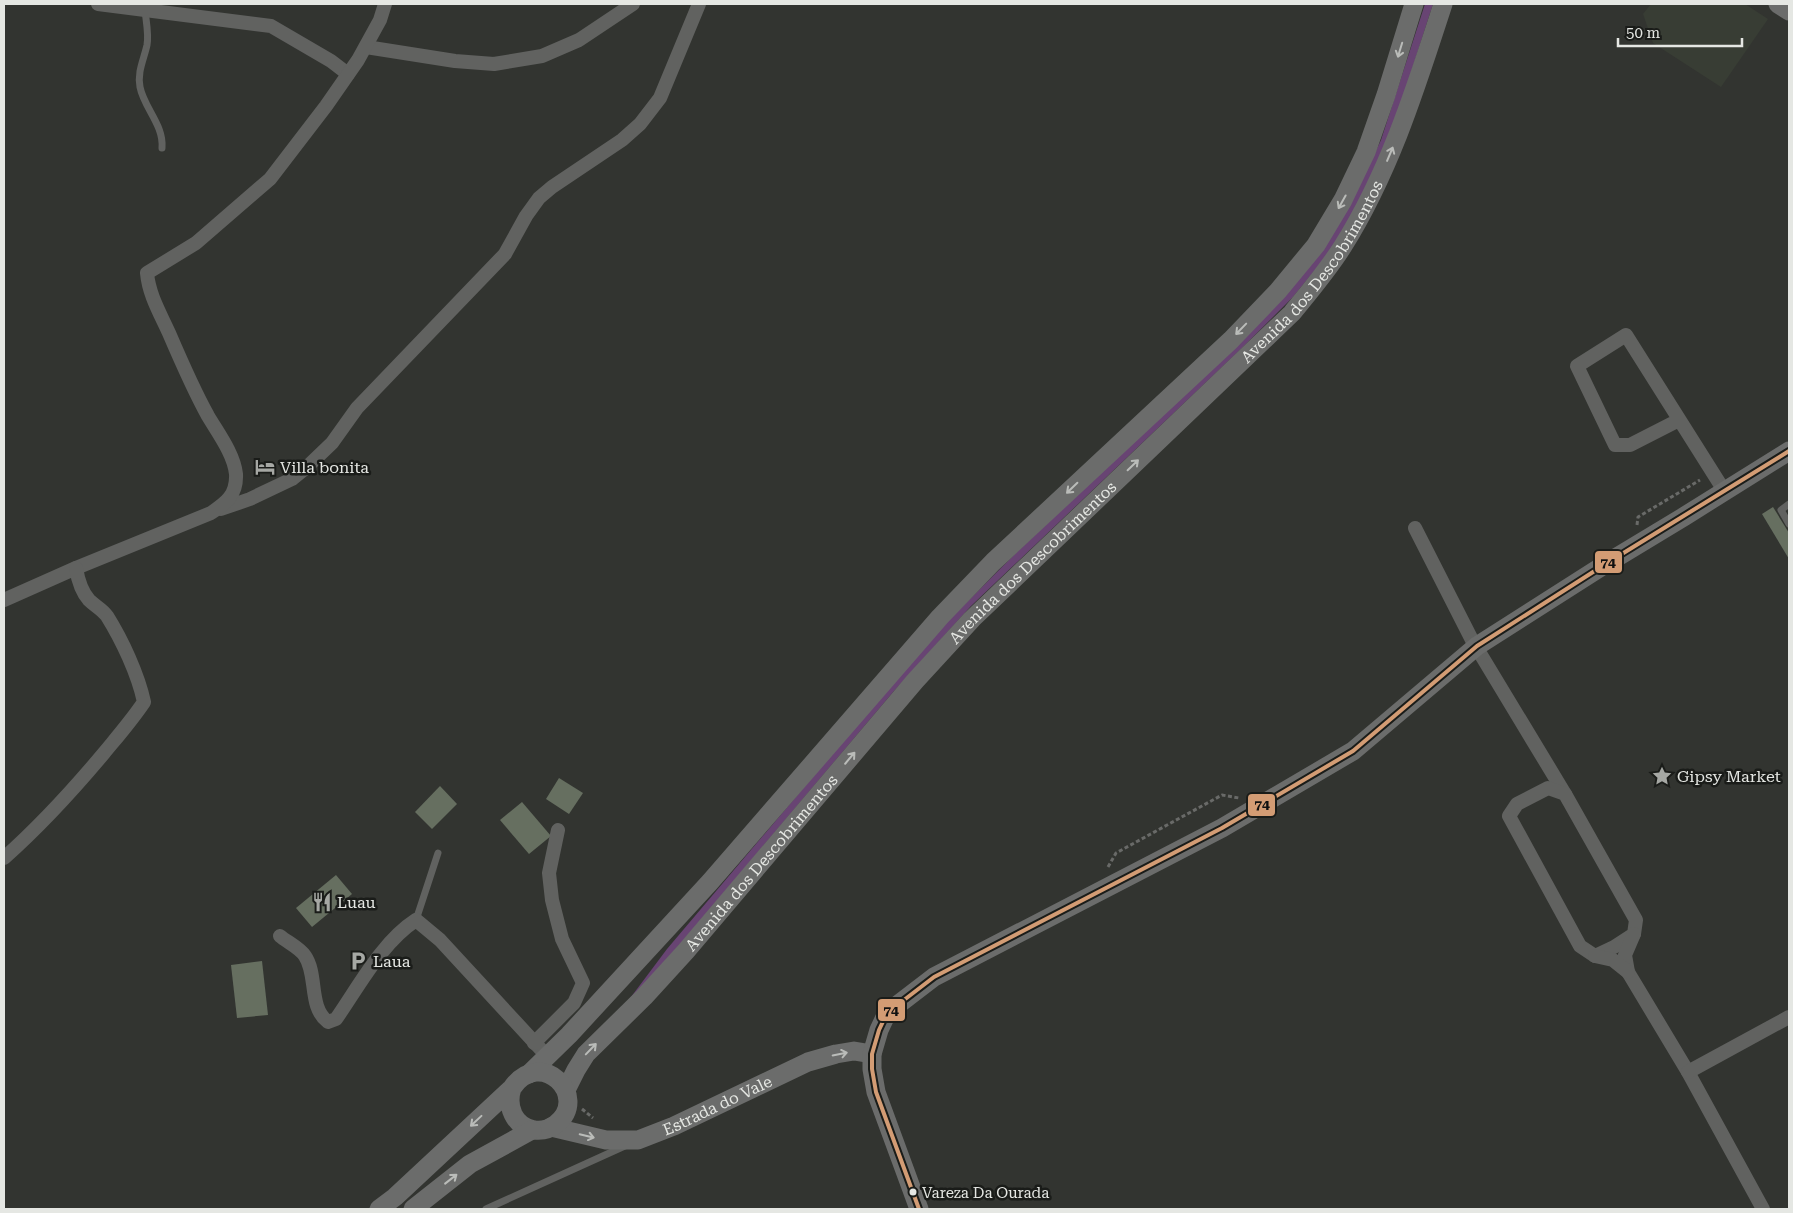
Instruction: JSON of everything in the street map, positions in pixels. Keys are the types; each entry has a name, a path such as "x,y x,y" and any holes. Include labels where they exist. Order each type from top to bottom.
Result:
{"main road":[{"name":"Avenida dos Descobrimentos","path":"529,1074 541,1049 576,1028 704,889 940,617 993,562 1231,340 1310,253 1343,200 1366,152 1414,4"},
{"name":"Avenida dos Descobrimentos","path":"567,1096 576,1070 586,1054 644,997 686,951 915,682 972,619 1292,313 1323,275 1365,208 1391,154 1443,4"},
{"path":"1778,4 1789,11"},
{"path":"919,1209 876,1092 872,1069 872,1054 879,1030 887,1014 934,977 1222,828 1353,751 1477,646 1604,564 1725,492 1789,451"},
{"name":"Estrada do Vale","path":"631,1140 674,1126 808,1062 854,1051 872,1054"},
{"path":"378,1209 395,1197 512,1088 516,1082 529,1074 546,1073 555,1076 561,1082 567,1096 563,1117 551,1128 545,1130 532,1130 524,1126 512,1114 509,1097 512,1088"},
{"path":"551,1128 606,1140 631,1140"},
{"path":"413,1209 470,1164 532,1130"}],"street":[{"path":"98,4 271,26 331,60 348,74"},
{"path":"250,499 231,457 202,405 178,356 148,288 147,273 196,244 270,179 326,106 366,47 380,20 385,4"},
{"path":"366,47 455,61 494,64 542,56 578,40 633,4"},
{"path":"4,600 13,598 76,568 213,511 250,499 292,479 332,443 357,408 505,254 526,216 539,198 622,140 640,124 660,98 699,4"},
{"path":"1679,420 1630,445 1615,445 1577,366 1626,335 1725,492"},
{"path":"213,511 226,504 234,490 236,474 231,457"},
{"path":"1415,528 1477,646 1543,760 1565,794 1636,920 1634,934 1625,955 1628,972"},
{"path":"4,858 29,836 88,772 144,702 141,688 116,631 105,613 89,600 79,585 76,568"},
{"path":"1534,796 1544,775 1543,760"},
{"path":"1565,794 1548,788 1517,804 1509,816 1580,946 1595,956 1613,960 1628,972 1688,1072 1763,1209"},
{"path":"280,936 304,955 312,974 316,1004 322,1018 328,1022 336,1019 389,943 401,929 416,920 440,940 541,1049 574,1003 583,983 562,939 552,900 549,873 558,830"},
{"path":"1595,956 1634,934"},
{"path":"1688,1072 1789,1017"}],"lane":[{"path":"145,10 147,43 140,68 139,84 143,97 159,130 162,148"},
{"path":"1789,504 1781,510 1789,524"},
{"path":"416,920 438,853"},
{"path":"486,1209 631,1140"}],"path":[{"path":"1637,526 1638,516 1712,472"},
{"path":"1104,873 1116,853 1222,795 1245,799"},
{"path":"567,1096 594,1120"}],"shaded area":[{"path":"1425,4 1433,4 1399,110 1376,168 1336,244 1293,297 1242,348 971,606 894,691 682,942 625,1005 667,949 873,706 947,622 1017,552 1158,419 1356,193 1381,140"},
{"path":"1651,4 1745,4 1768,19 1721,87 1653,43 1643,14"}],"building":[{"path":"1773,507 1789,533 1789,559 1762,514"},
{"path":"559,778 583,793 569,814 546,799"},
{"path":"440,786 457,804 432,829 415,812"},
{"path":"522,802 551,836 529,854 500,820"},
{"path":"336,875 352,894 312,927 296,908"},
{"path":"262,961 268,1015 237,1018 231,965"}],"transit line":[{"name":"74","path":"919,1209 876,1092 872,1069 872,1054 879,1030 887,1013 934,977 1222,828 1353,751 1477,646 1789,451"}],"place":[{"name":"Villa bonita","path":"265,467"},
{"name":"Gipsy Market","path":"1662,776"},
{"name":"Luau","path":"322,902"},
{"name":"Laua","path":"358,961"},
{"name":"Vareza Da Ourada","path":"913,1192"}]}
